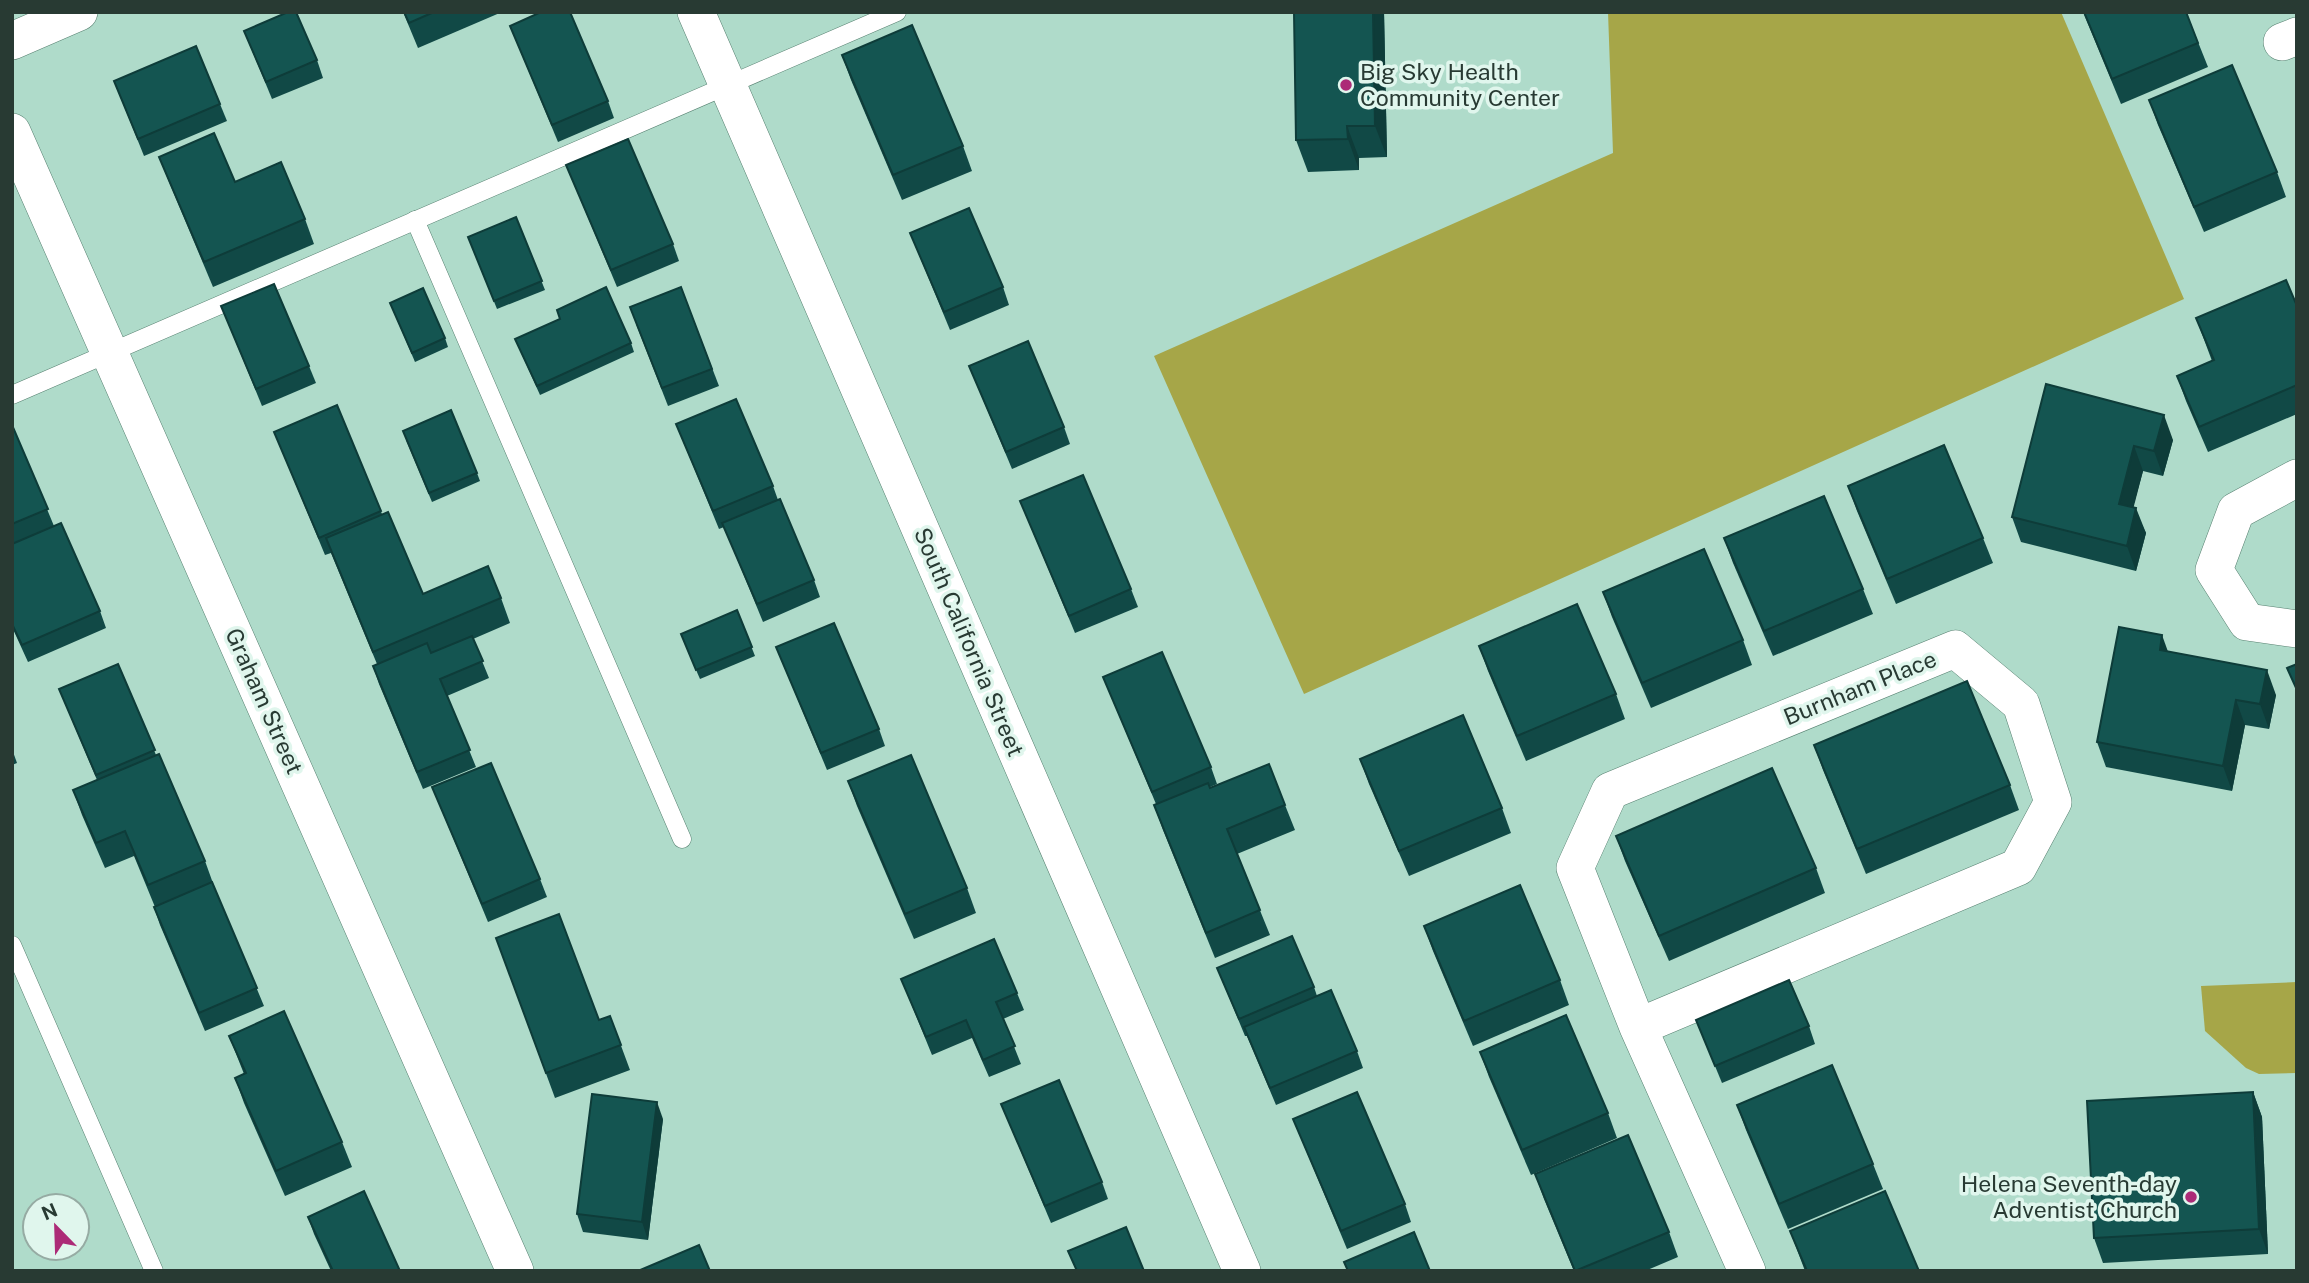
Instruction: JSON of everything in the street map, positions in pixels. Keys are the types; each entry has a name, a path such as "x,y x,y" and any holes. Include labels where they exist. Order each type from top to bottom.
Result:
{"street":[{"path":"12,41 79,12"},
{"name":"South California Street","path":"696,12 1241,1271"},
{"name":"Graham Street","path":"12,132 515,1271"},
{"path":"2297,478 2236,511 2214,570 2247,622 2297,629"},
{"name":"Burnham Place","path":"1638,1027 2018,867 2053,802 2021,704 1955,649 1610,792 1575,868 1638,1027 1747,1271"}],"lane":[{"path":"12,395 897,12"},
{"path":"415,220 682,839"},
{"path":"12,945 154,1271"}],"shaded area":[{"path":"1608,12 2061,12 2184,299 1304,694 1154,356 1613,153"},
{"path":"2297,982 2297,1073 2259,1074 2246,1068 2205,1031 2201,986"}],"building":[{"path":"288,12 296,12 317,60 266,82 244,31"},
{"path":"404,12 434,12 409,23"},
{"path":"541,12 570,12 608,101 552,125 510,26"},
{"name":"Big Sky Health Community Center","path":"1294,12 1373,12 1375,126 1347,126 1348,139 1296,140"},
{"path":"2084,12 2186,12 2198,43 2112,79"},
{"path":"912,25 963,146 893,175 842,55"},
{"path":"196,46 220,104 138,139 114,81"},
{"path":"2232,65 2277,172 2194,207 2149,100"},
{"path":"214,133 235,182 281,162 305,219 204,262 159,157"},
{"path":"628,139 673,244 611,270 566,165"},
{"path":"969,208 1003,287 944,312 910,233"},
{"path":"516,217 542,281 494,301 468,237"},
{"path":"2286,280 2297,306 2297,385 2199,427 2177,376 2214,360 2196,318"},
{"path":"274,284 309,366 256,389 221,306"},
{"path":"606,287 631,343 537,386 515,339 560,319 557,310"},
{"path":"681,287 712,369 662,388 630,307"},
{"path":"423,288 445,338 412,353 390,303"},
{"path":"1028,341 1064,427 1006,452 969,366"},
{"path":"2046,384 2164,415 2154,451 2134,446 2119,504 2136,508 2127,546 2012,517"},
{"path":"736,399 773,486 713,511 676,424"},
{"path":"337,405 381,511 319,538 274,432"},
{"path":"451,410 477,473 429,493 403,431"},
{"path":"12,425 48,509 12,524"},
{"path":"1944,445 1983,538 1887,579 1848,486"},
{"path":"1083,475 1131,589 1069,616 1020,501"},
{"path":"1824,496 1863,589 1764,631 1724,538"},
{"path":"780,499 814,580 757,604 722,523"},
{"path":"388,512 423,594 488,566 501,598 373,652 326,538"},
{"path":"61,523 100,611 22,645 12,624 12,544"},
{"path":"1704,549 1743,640 1642,683 1603,592"},
{"path":"1577,604 1616,694 1517,736 1479,646"},
{"path":"737,610 752,647 696,670 681,634"},
{"path":"834,623 879,729 821,753 776,647"},
{"path":"2119,627 2162,635 2160,650 2267,670 2260,704 2236,700 2223,766 2097,742"},
{"path":"472,636 483,661 440,679 470,750 417,772 373,666 427,643 431,653"},
{"path":"1162,652 1211,767 1152,792 1103,677"},
{"path":"118,664 155,750 96,775 59,689"},
{"path":"2297,664 2297,690 2287,668"},
{"path":"1967,681 2010,785 1857,849 1814,745"},
{"path":"1463,715 1502,808 1399,851 1360,759"},
{"path":"159,754 205,861 148,885 125,831 96,843 73,790"},
{"path":"911,755 967,888 905,914 848,781"},
{"path":"491,763 540,879 482,904 432,787"},
{"path":"1269,764 1285,805 1227,829 1260,910 1206,933 1154,805 1208,783 1210,788"},
{"path":"1772,768 1816,868 1659,936 1616,836"},
{"path":"212,882 257,988 199,1013 154,907"},
{"path":"1520,885 1560,980 1464,1021 1424,926"},
{"path":"559,914 599,1020 610,1016 621,1045 546,1073 496,938"},
{"path":"1292,936 1314,987 1239,1019 1217,968"},
{"path":"994,939 1017,993 996,1002 1015,1046 983,1060 966,1020 926,1037 901,979"},
{"path":"1789,980 1809,1026 1715,1066 1696,1020"},
{"path":"1331,990 1357,1051 1270,1088 1244,1027"},
{"path":"284,1011 342,1142 276,1171 235,1078 246,1073 229,1036"},
{"path":"1566,1015 1608,1113 1522,1150 1480,1052"},
{"path":"1832,1065 1873,1164 1779,1204 1737,1105"},
{"path":"1059,1080 1102,1182 1045,1206 1001,1104"},
{"path":"1357,1092 1405,1204 1341,1231 1293,1119"},
{"path":"2253,1092 2259,1229 2094,1238 2087,1101"},
{"path":"592,1094 657,1102 642,1222 577,1214"},
{"path":"1628,1135 1669,1232 1575,1271 1535,1174"},
{"path":"364,1191 400,1271 333,1271 308,1217"},
{"path":"1885,1191 1919,1271 1807,1271 1790,1231"},
{"path":"1126,1227 1144,1271 1077,1271 1068,1251"},
{"path":"1414,1232 1430,1271 1348,1271 1344,1262"},
{"path":"699,1245 710,1271 638,1271"}],"place":[{"name":"Big Sky Health Community Center","path":"1346,85"},
{"name":"Helena Seventh-day Adventist Church","path":"2191,1197"}]}
